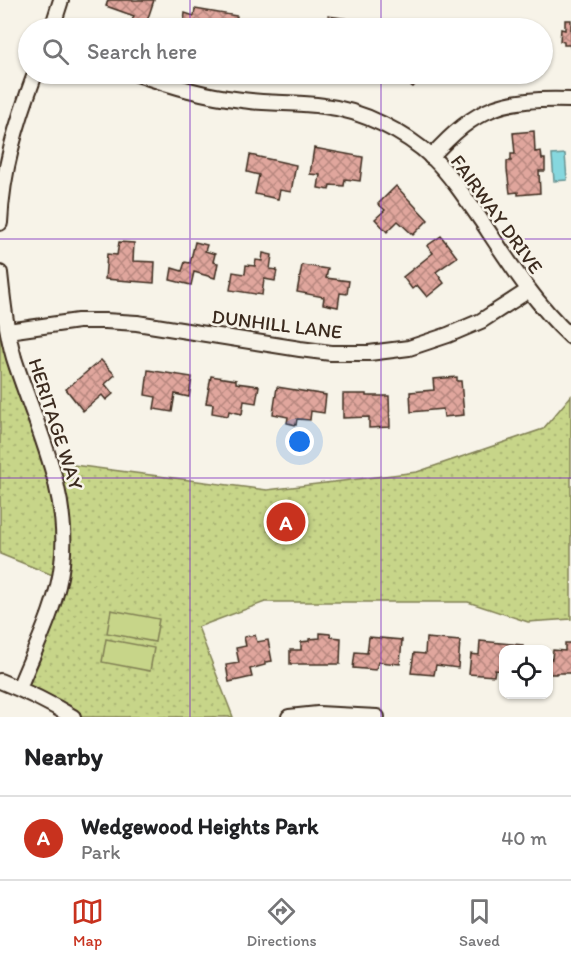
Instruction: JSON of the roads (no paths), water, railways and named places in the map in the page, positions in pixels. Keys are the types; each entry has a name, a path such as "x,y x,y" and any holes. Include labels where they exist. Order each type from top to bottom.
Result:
{"street":[{"path":"55,18 61,0"},
{"path":"0,223 4,179 11,147 31,84"},
{"name":"FAIRWAY DRIVE","path":"166,84 208,95 244,101 325,106 351,112 377,122 405,137 431,157 462,192 529,290 551,319 571,337"},
{"path":"431,157 461,127 489,110 523,101 571,100"},
{"name":"HERITAGE WAY","path":"0,273 14,356 55,477 63,519 63,561 56,594 19,688"},
{"name":"DUNHILL LANE","path":"8,331 78,321 105,321 137,323 331,353 369,353 409,348 448,335 481,321 529,290"},
{"path":"0,681 19,688 73,717"},
{"path":"289,717 318,714 377,717"}],"water":[{"path":"565,154 567,180 554,181 552,155"}],"place":[{"name":"Wedgewood Heights Park","path":"286,522"}]}
